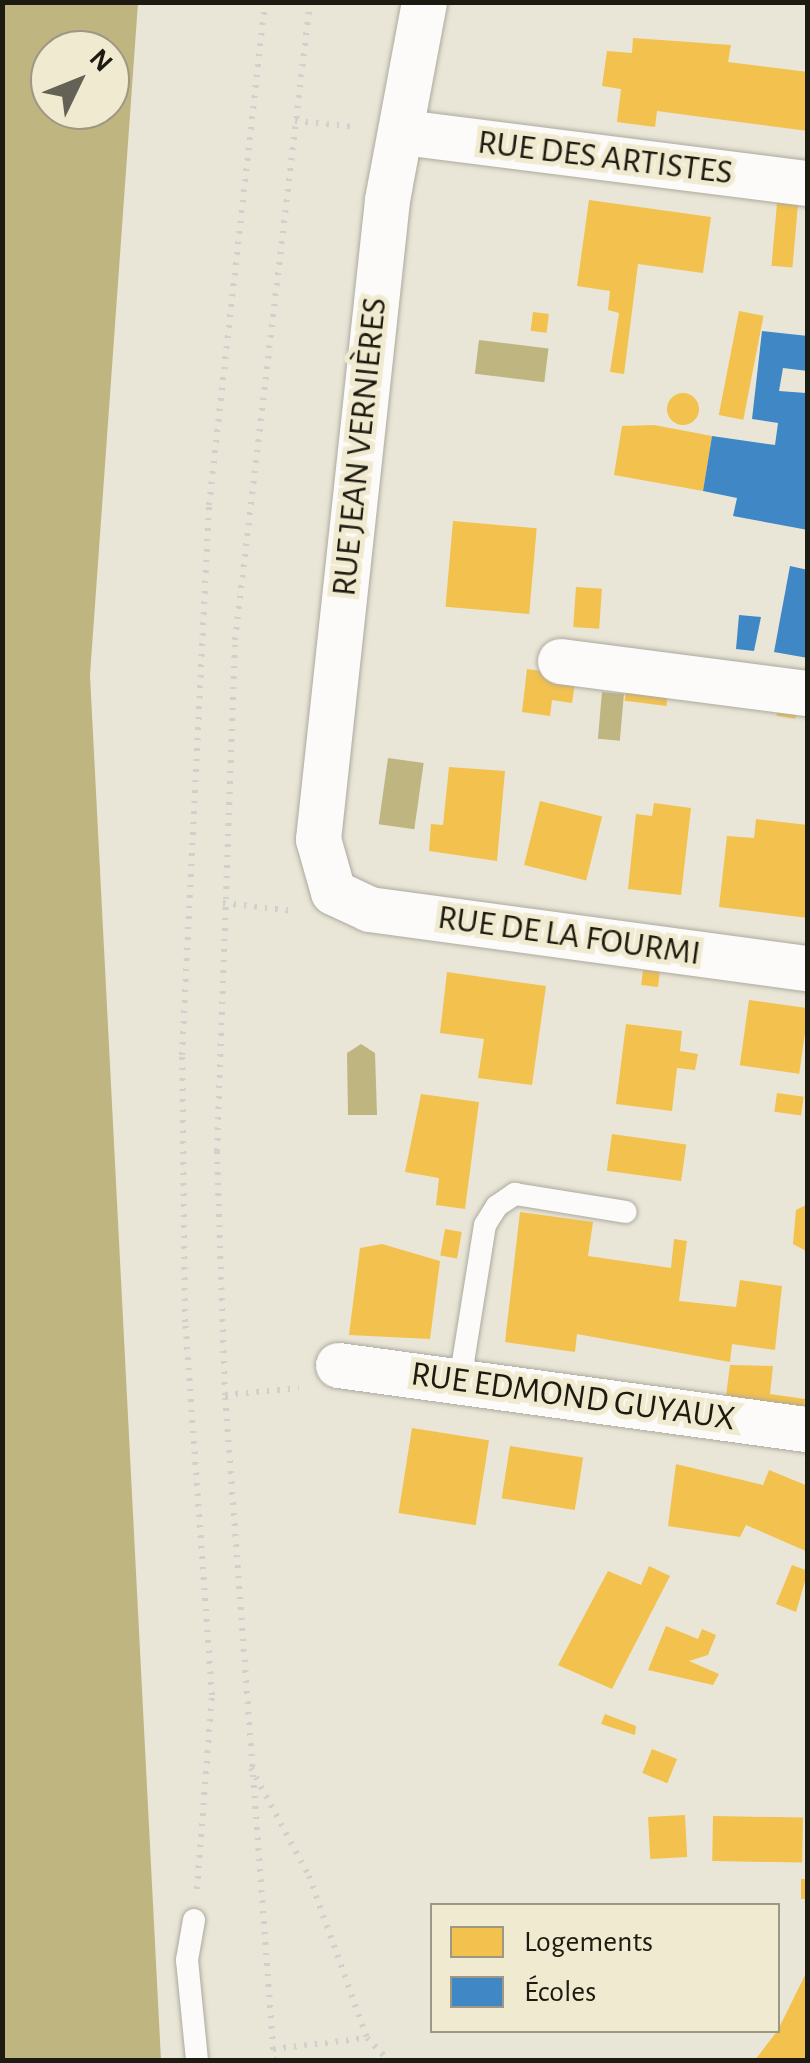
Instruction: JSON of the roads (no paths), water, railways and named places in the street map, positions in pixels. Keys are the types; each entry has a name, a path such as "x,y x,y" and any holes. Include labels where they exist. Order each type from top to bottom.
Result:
{"street":[{"name":"RUE JEAN VERNIÈRES","path":"334,892 318,839 387,200 403,132 424,2"},
{"name":"RUE DES ARTISTES","path":"403,132 808,183"},
{"path":"560,661 808,693"},
{"name":"RUE DE LA FOURMI","path":"334,892 369,908 808,968"},
{"name":"RUE EDMOND GUYAUX","path":"338,1364 808,1430"}],"lane":[{"path":"460,1381 485,1225 497,1206 515,1194 626,1212"},
{"path":"194,1920 187,1960 197,2060"}]}
